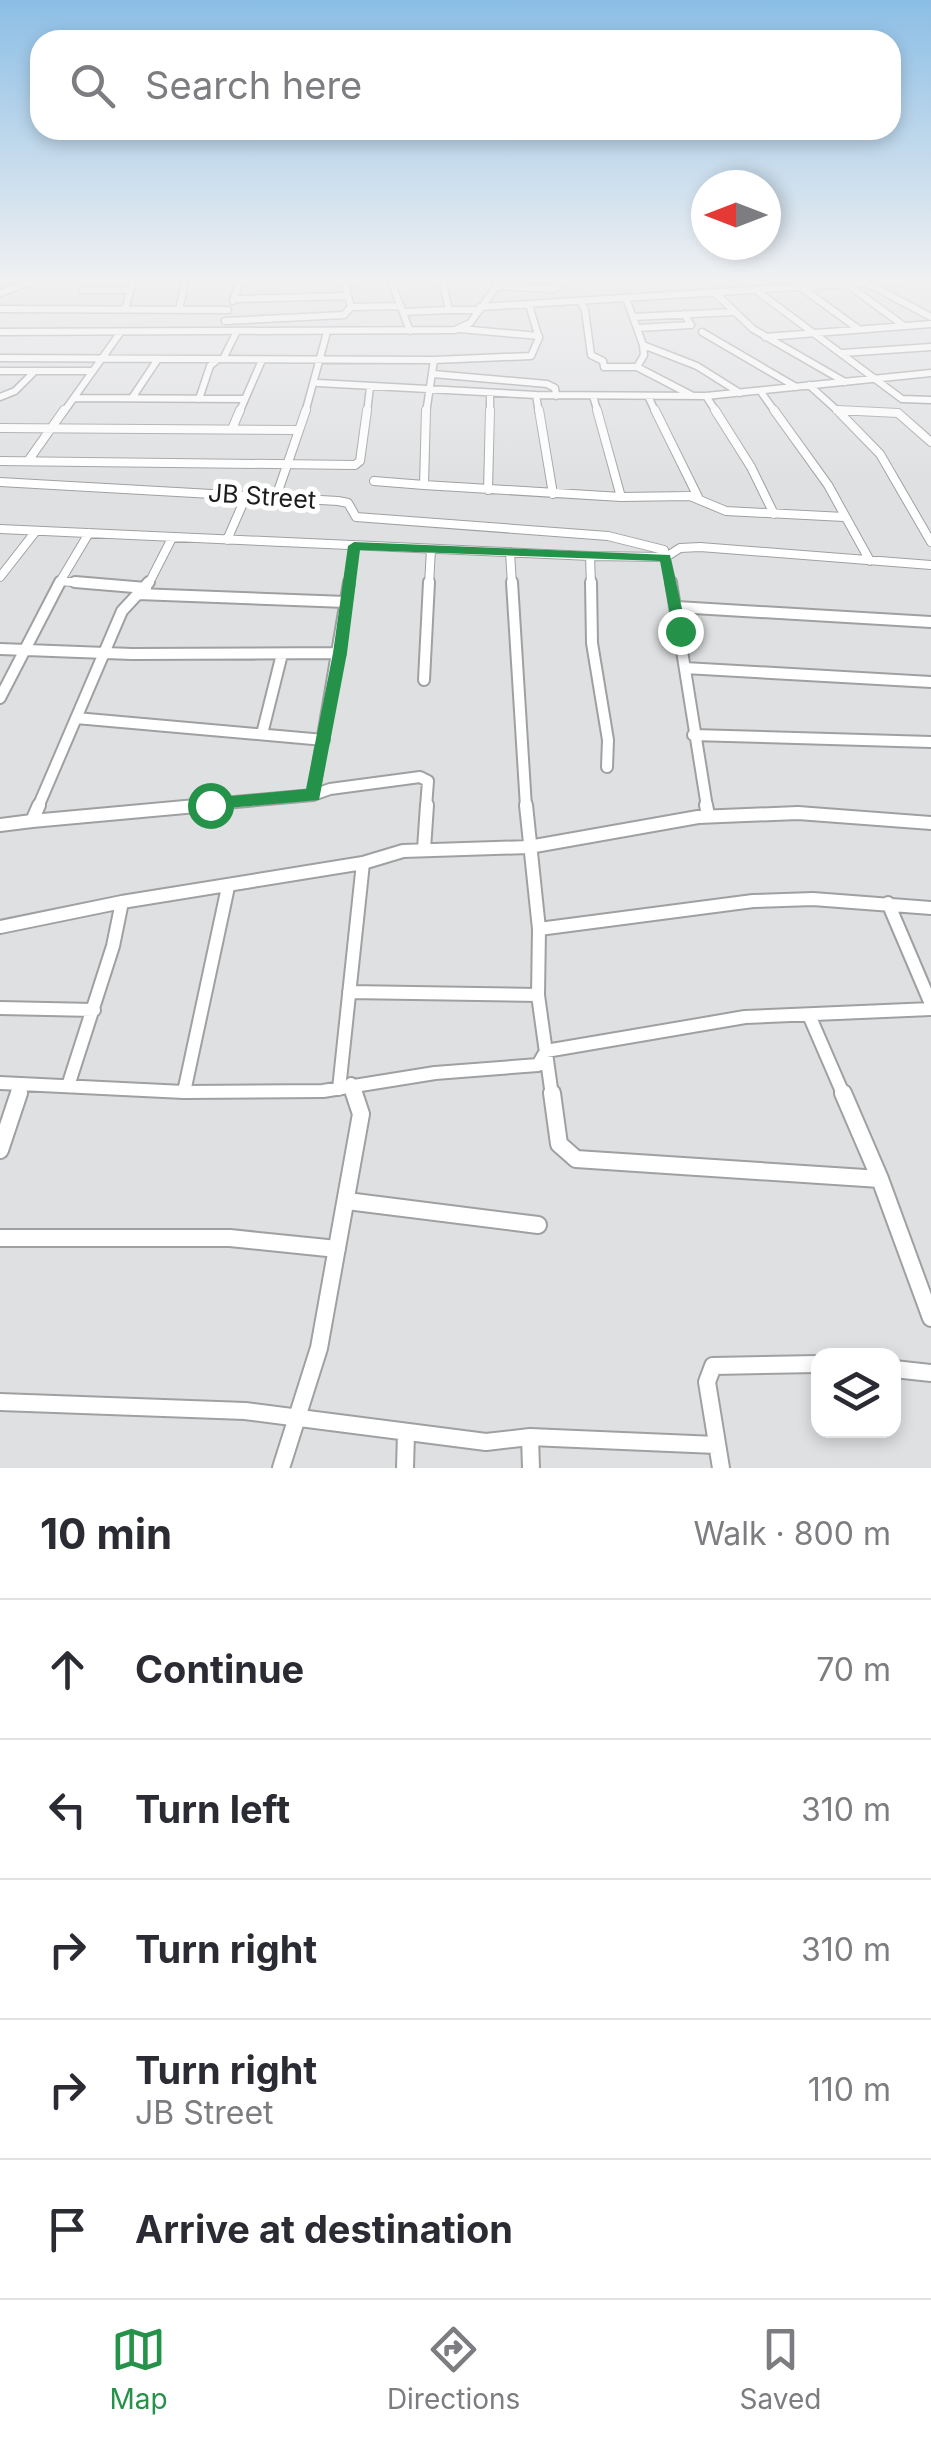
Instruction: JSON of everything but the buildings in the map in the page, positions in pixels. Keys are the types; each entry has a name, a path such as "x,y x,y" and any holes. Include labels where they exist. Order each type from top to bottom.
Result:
{"street":[{"path":"28,462 110,348"},
{"path":"199,399 210,366 227,348"},
{"path":"276,498 318,383 325,348"},
{"path":"0,358 434,360 532,356 535,348"},
{"path":"590,348 591,355 603,360 606,369 637,367 692,396"},
{"path":"637,367 644,356 642,348"},
{"path":"649,348 697,366 741,394"},
{"path":"728,348 796,388"},
{"path":"784,348 845,382"},
{"path":"832,348 902,399 931,400"},
{"path":"842,354 925,348"},
{"path":"132,398 158,359"},
{"path":"232,429 262,360"},
{"path":"424,485 427,390 434,360"},
{"path":"0,371 94,371"},
{"path":"0,396 15,391 35,371"},
{"path":"318,383 556,396 706,396 931,373"},
{"path":"433,374 547,384 555,388 556,396"},
{"path":"809,385 880,454 931,542"},
{"path":"0,462 355,464 360,461 370,386"},
{"path":"760,392 828,485 870,560"},
{"path":"488,490 490,393"},
{"path":"536,395 553,494"},
{"path":"592,396 622,498"},
{"path":"648,396 698,497"},
{"path":"706,396 752,467 774,514"},
{"path":"74,398 245,399"},
{"path":"840,413 898,413 931,442"},
{"path":"0,428 298,430"},
{"path":"374,481 622,498 698,497 726,512 844,517"},
{"name":"JB Street","path":"0,482 348,503 356,516 366,518 608,536 656,546 664,550 666,558"},
{"path":"227,540 246,494"},
{"path":"0,529 590,556 666,558 680,548 700,548 931,565"},
{"path":"0,576 36,530"},
{"path":"0,698 24,647 89,533"},
{"path":"32,822 122,611 142,591 172,538"},
{"path":"313,796 340,653 354,546"},
{"path":"424,680 431,550"},
{"path":"510,552 529,846 539,929 538,995 559,1144 576,1158 880,1179"},
{"path":"590,556 592,644 608,740 607,767"},
{"path":"666,558 678,606 692,734 708,816"},
{"path":"60,581 142,591 346,602"},
{"path":"678,606 931,622"},
{"path":"0,649 132,654 340,653"},
{"path":"262,734 282,654"},
{"path":"685,668 931,682"},
{"path":"76,718 324,740"},
{"path":"692,734 931,742"},
{"path":"0,825 313,796 330,789 420,778 428,781 424,849"},
{"path":"0,927 122,902 363,863 380,854 529,846 708,816 796,811 868,814 931,823"},
{"path":"282,1468 319,1348 361,1114 345,1087 349,992 363,863"},
{"path":"184,1092 228,887"},
{"path":"539,929 754,901 888,903 931,908"},
{"path":"68,1086 94,1010 122,902"},
{"path":"0,1083 184,1092 345,1087 435,1073 538,1065 546,1051 702,1021 931,1006 888,903"},
{"path":"349,992 538,995"},
{"path":"0,1008 94,1010"},
{"path":"809,1015 927,1289 931,1318"},
{"path":"0,1150 22,1084"},
{"path":"347,1201 538,1225"},
{"path":"0,1238 230,1238 337,1249"},
{"path":"721,1468 707,1382 713,1366 811,1364"},
{"path":"901,1370 931,1373"},
{"path":"0,1402 246,1411 486,1442 530,1438 716,1445"},
{"path":"405,1468 406,1432"},
{"path":"530,1438 531,1468"}],"route":[{"path":"210,805 313,796 340,653 354,546 666,558 680,631"}]}
